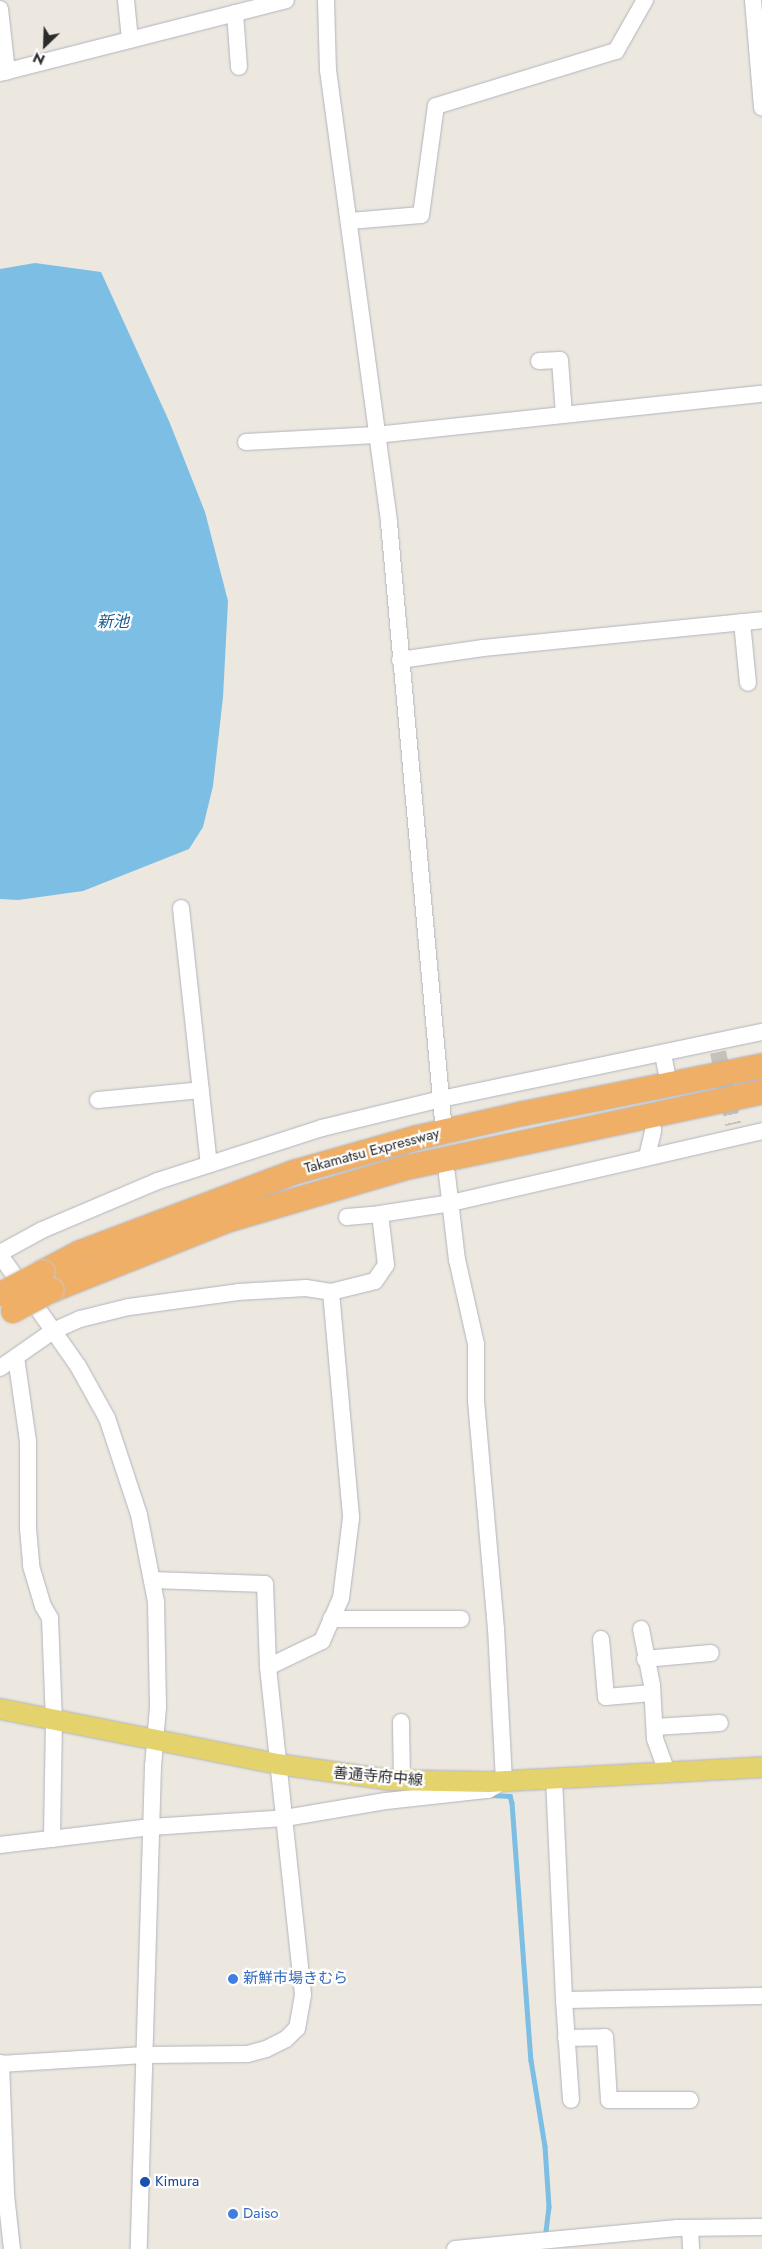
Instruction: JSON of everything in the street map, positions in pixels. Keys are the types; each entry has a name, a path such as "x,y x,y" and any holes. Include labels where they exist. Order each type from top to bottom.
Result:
{"highway":[{"name":"Takamatsu Expressway","path":"47,1281 79,1253 295,1172 416,1138 521,1114 762,1066"},
{"name":"Takamatsu Expressway","path":"3,1304 47,1281 225,1221 409,1167 762,1092"}],"main road":[{"name":"善通寺府中線","path":"0,1709 333,1774 402,1780 504,1781 762,1767"}],"street":[{"path":"126,0 130,40"},
{"path":"0,9 3,73 286,0"},
{"path":"326,0 328,70 350,221 376,435 389,523 443,1121"},
{"path":"350,221 421,215 436,106 616,51 645,0"},
{"path":"753,0 762,108"},
{"path":"235,13 239,67"},
{"path":"539,361 560,360 564,414"},
{"path":"246,442 376,435 762,394"},
{"path":"400,660 482,648 762,620"},
{"path":"742,622 748,683"},
{"path":"181,908 209,1164"},
{"path":"140,2249 144,2055 158,1631 152,1580 139,1515 107,1418 78,1366 0,1254 51,1226 158,1181 322,1128 441,1099 662,1054 717,1046 762,1032"},
{"path":"662,1054 666,1074"},
{"path":"98,1100 201,1090"},
{"path":"647,1157 653,1130"},
{"path":"347,1217 451,1203 647,1157 734,1130 762,1131"},
{"path":"0,1845 152,1827 285,1818 386,1801 488,1790 504,1781 496,1629 476,1400 476,1344 457,1260 447,1174"},
{"path":"0,1368 52,1331 80,1319 182,1298 306,1288 331,1292 375,1280 386,1265 380,1214"},
{"path":"268,1667 322,1641 341,1598 351,1518 331,1292"},
{"path":"16,1357 28,1441 28,1528 31,1566 43,1606 50,1618 54,1720 52,1839"},
{"path":"12,2249 6,2195 1,2064 144,2055 247,2054 273,2046 297,2028 303,1995 285,1818 277,1764 278,1736 268,1667 265,1584 152,1580"},
{"path":"331,1619 461,1619"},
{"path":"642,1629 655,1727 667,1772"},
{"path":"601,1639 606,1697 652,1693"},
{"path":"645,1658 712,1653"},
{"path":"401,1722 402,1780"},
{"path":"655,1727 720,1722"},
{"path":"554,1778 566,2038 572,2100"},
{"path":"564,2000 762,1996"},
{"path":"566,2038 605,2037 609,2100 690,2100"},
{"path":"459,2249 629,2241 690,2228 762,2227"},
{"path":"690,2228 691,2249"}],"water":[{"name":"新池","path":"35,263 101,272 169,421 205,512 228,601 223,697 213,786 203,827 189,849 83,891 18,900 0,899 0,269"}],"waterway":[{"path":"492,1795 510,1796 512,1803 531,2060 545,2146 549,2207 546,2233"}],"tunnel":[{"path":"718,1052 733,1124"}],"place":[{"name":"新鮮市場きむら","path":"233,1979"},
{"name":"Kimura","path":"145,2182"},
{"name":"Daiso","path":"233,2214"}]}
